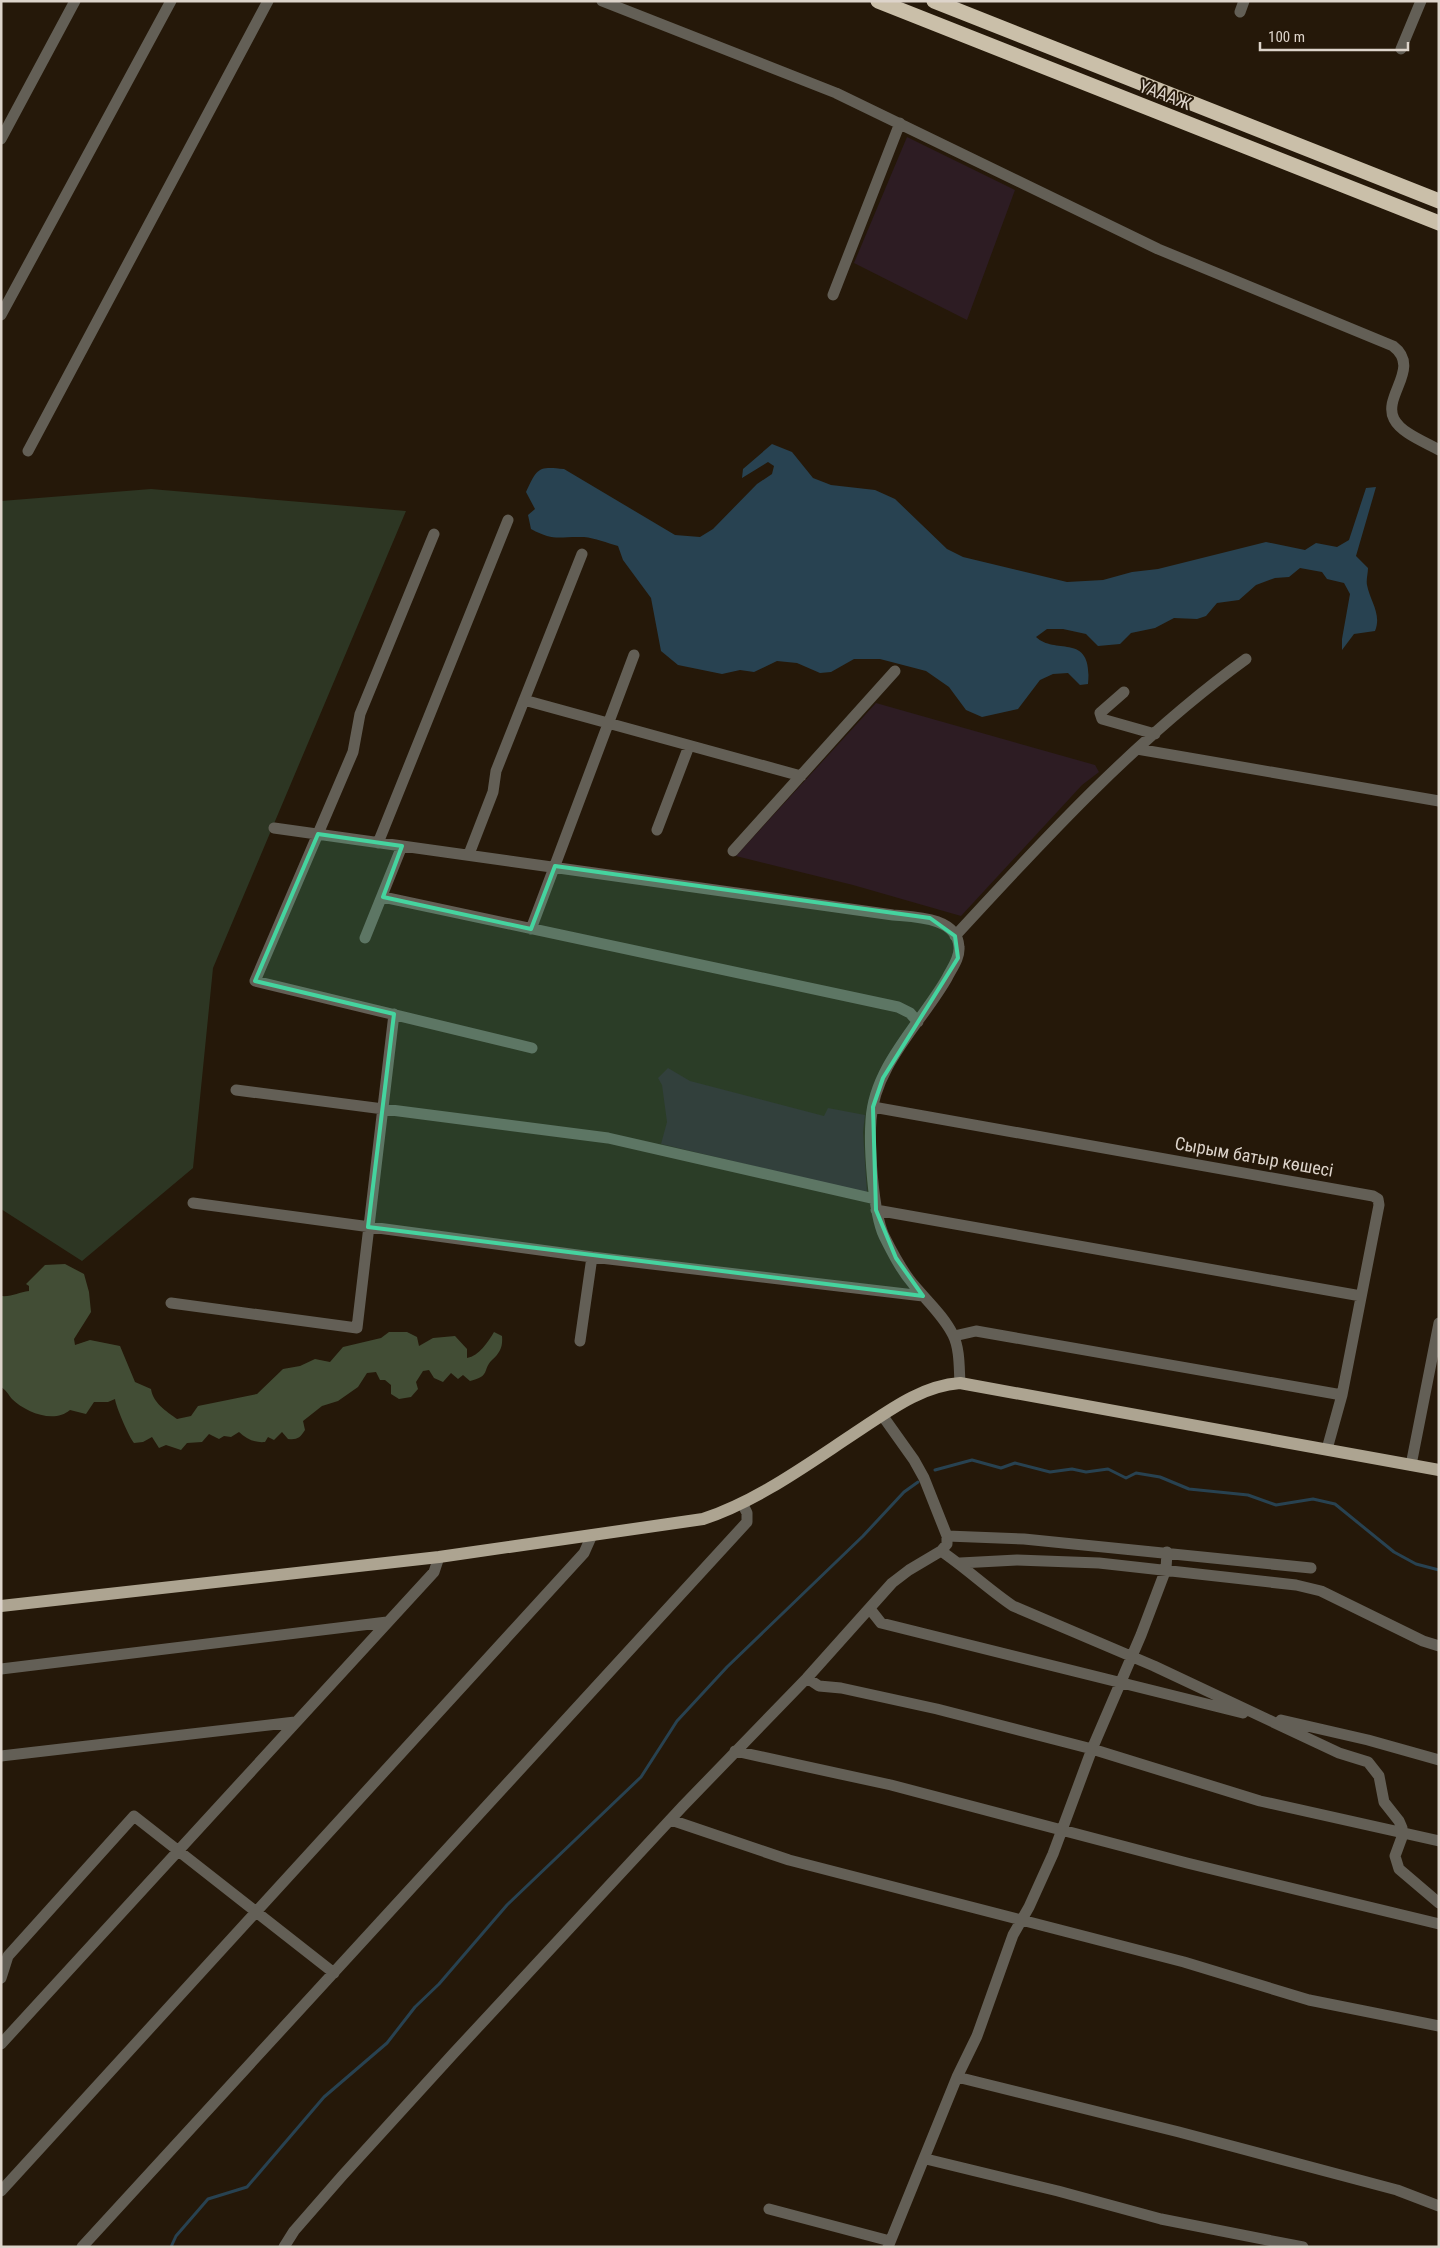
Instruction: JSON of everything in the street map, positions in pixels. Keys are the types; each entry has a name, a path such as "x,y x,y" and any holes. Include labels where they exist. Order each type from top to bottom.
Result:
{"highway":[{"name":"ҮАААЖ","path":"878,1 1439,223"},
{"name":"ҮАААЖ","path":"934,1 1439,201"}],"main road":[{"path":"1,1606 439,1557 703,1519 742,1503 923,1391 960,1383 1439,1470"}],"street":[{"path":"1,139 75,1"},
{"path":"1,315 171,1"},
{"path":"28,451 268,1"},
{"path":"602,1 836,93 1158,249 1393,346 1401,352 1404,365 1391,410 1393,418 1401,428 1439,450"},
{"path":"1401,49 1421,1"},
{"path":"833,295 900,124"},
{"path":"378,843 508,520"},
{"path":"434,534 360,714 353,752 256,981 532,1048"},
{"path":"469,854 492,792 496,771 582,554"},
{"path":"531,929 634,655"},
{"path":"955,936 1075,807 1136,749 1218,680 1246,660"},
{"path":"733,852 895,671"},
{"path":"1124,692 1100,713 1102,719 1155,734"},
{"path":"524,700 801,776"},
{"path":"657,830 689,746"},
{"path":"1136,749 1439,801"},
{"path":"274,828 893,915 930,918 944,926 955,936 959,946 958,958 938,994 883,1078 873,1107 871,1129 876,1204 883,1234 896,1258 923,1296 947,1324 954,1336 960,1383"},
{"path":"365,938 402,846"},
{"path":"383,897 898,1007 910,1012 918,1022"},
{"path":"171,1303 356,1328 394,1014"},
{"path":"236,1090 608,1138 876,1204 1361,1296"},
{"name":"Сырым батыр көшесі","path":"873,1107 1373,1196 1378,1199 1342,1395 1328,1449"},
{"path":"193,1203 592,1257 923,1296"},
{"path":"580,1341 592,1257"},
{"path":"1412,1465 1439,1323"},
{"path":"954,1336 976,1331 1342,1395"},
{"path":"284,2247 294,2231 354,2162 735,1751 807,1678 892,1583 909,1570 941,1551 947,1544 947,1536 924,1478 914,1460 882,1415"},
{"path":"82,2247 747,1522 748,1513 742,1503"},
{"path":"1,2191 584,1553 592,1535"},
{"path":"947,1536 1024,1539 1311,1568"},
{"path":"941,1551 960,1563 993,1592 1013,1606 1131,1656 1339,1754 1368,1762 1379,1776 1384,1802 1399,1821 1402,1832 1395,1856 1399,1869 1439,1903"},
{"path":"769,2209 889,2244 926,2159 957,2077 977,2036 1021,1920 1043,1876 1092,1749 1166,1569 1167,1552"},
{"path":"1,2044 434,1572 439,1557"},
{"path":"960,1563 1048,1560 1166,1569 1296,1585 1320,1591 1424,1641 1439,1646"},
{"path":"870,1609 881,1623 1248,1714 1368,1740 1439,1760"},
{"path":"1,1669 387,1622"},
{"path":"807,1678 819,1686 841,1688 937,1709 1092,1749 1260,1801 1439,1841"},
{"path":"1,1756 295,1722"},
{"path":"735,1751 891,1785 1188,1864 1439,1924"},
{"path":"1,1978 8,1956 134,1816 334,1973"},
{"path":"671,1820 789,1860 1184,1962 1231,1978 1310,2000 1439,2026"},
{"path":"957,2077 1179,2132 1397,2190 1439,2206"},
{"path":"926,2159 1058,2190 1161,2219 1303,2247"}],"highlighted area":[{"path":"318,834 402,846 383,897 531,929 555,866 930,918 955,936 958,958 883,1078 873,1107 876,1210 896,1258 923,1296 368,1227 394,1014 255,981"}],"shaded area":[{"path":"907,137 1015,190 967,320 854,263"},
{"path":"876,703 1095,765 1099,772 1082,785 961,916 853,885 736,856"},
{"path":"668,1068 690,1081 824,1116 828,1108 865,1115 863,1132 867,1193 661,1144 667,1122 662,1085 658,1078"}],"green space":[{"path":"151,489 406,511 213,968 193,1168 82,1261 1,1209 1,501"},
{"path":"65,1264 84,1274 89,1292 91,1312 74,1339 75,1345 90,1340 120,1346 135,1382 151,1389 157,1403 177,1419 191,1416 198,1406 257,1394 283,1369 300,1366 315,1359 330,1362 343,1347 381,1338 389,1332 407,1332 417,1337 419,1346 433,1338 455,1336 467,1349 467,1358 479,1352 494,1332 502,1336 502,1343 499,1352 481,1377 470,1381 463,1375 458,1379 451,1373 443,1382 434,1378 429,1370 423,1371 416,1382 418,1389 411,1397 399,1399 391,1394 391,1385 385,1380 380,1380 376,1372 367,1373 358,1387 338,1401 322,1406 303,1421 305,1430 296,1439 288,1439 282,1432 274,1440 268,1437 265,1442 258,1442 245,1437 239,1432 231,1437 224,1436 219,1439 209,1434 202,1442 187,1443 181,1450 166,1445 159,1448 152,1437 143,1442 134,1443 123,1422 115,1399 108,1402 94,1402 86,1414 70,1410 56,1416 48,1416 40,1415 24,1408 1,1387 1,1296 29,1291 29,1286 26,1284 45,1265"}],"water":[{"path":"772,444 792,452 813,478 831,485 875,490 895,499 947,549 963,557 1067,582 1103,580 1132,572 1158,569 1266,542 1305,550 1316,543 1337,547 1349,540 1366,488 1376,487 1356,556 1368,568 1367,585 1375,608 1377,625 1375,631 1354,634 1342,650 1342,639 1350,594 1344,583 1327,579 1322,572 1300,568 1289,577 1275,578 1256,585 1239,600 1217,603 1206,616 1197,619 1174,618 1155,628 1131,633 1120,644 1098,646 1086,634 1063,629 1047,629 1036,637 1053,645 1079,651 1085,657 1088,668 1088,684 1080,685 1068,673 1053,674 1040,680 1018,709 982,717 966,710 949,687 926,671 880,659 854,659 831,672 820,673 797,663 777,661 754,672 740,670 722,674 678,665 661,651 651,598 623,560 618,546 584,537 557,538 546,536 531,529 528,515 535,509 526,492 539,470 555,468 564,469 675,535 700,537 713,529 757,484 772,474 774,466 768,462 742,478 743,469"}],"waterway":[{"path":"935,1470 972,1460 1001,1468 1015,1463 1050,1472 1072,1469 1086,1472 1108,1469 1126,1478 1136,1473 1160,1477 1189,1489 1248,1495 1276,1505 1313,1499 1335,1504 1394,1552 1416,1564 1439,1570"},
{"path":"171,2247 176,2236 208,2199 247,2187 324,2097 387,2043 415,2007 439,1984 507,1905 641,1777 677,1721 727,1667 863,1536 904,1492 918,1482"}]}
